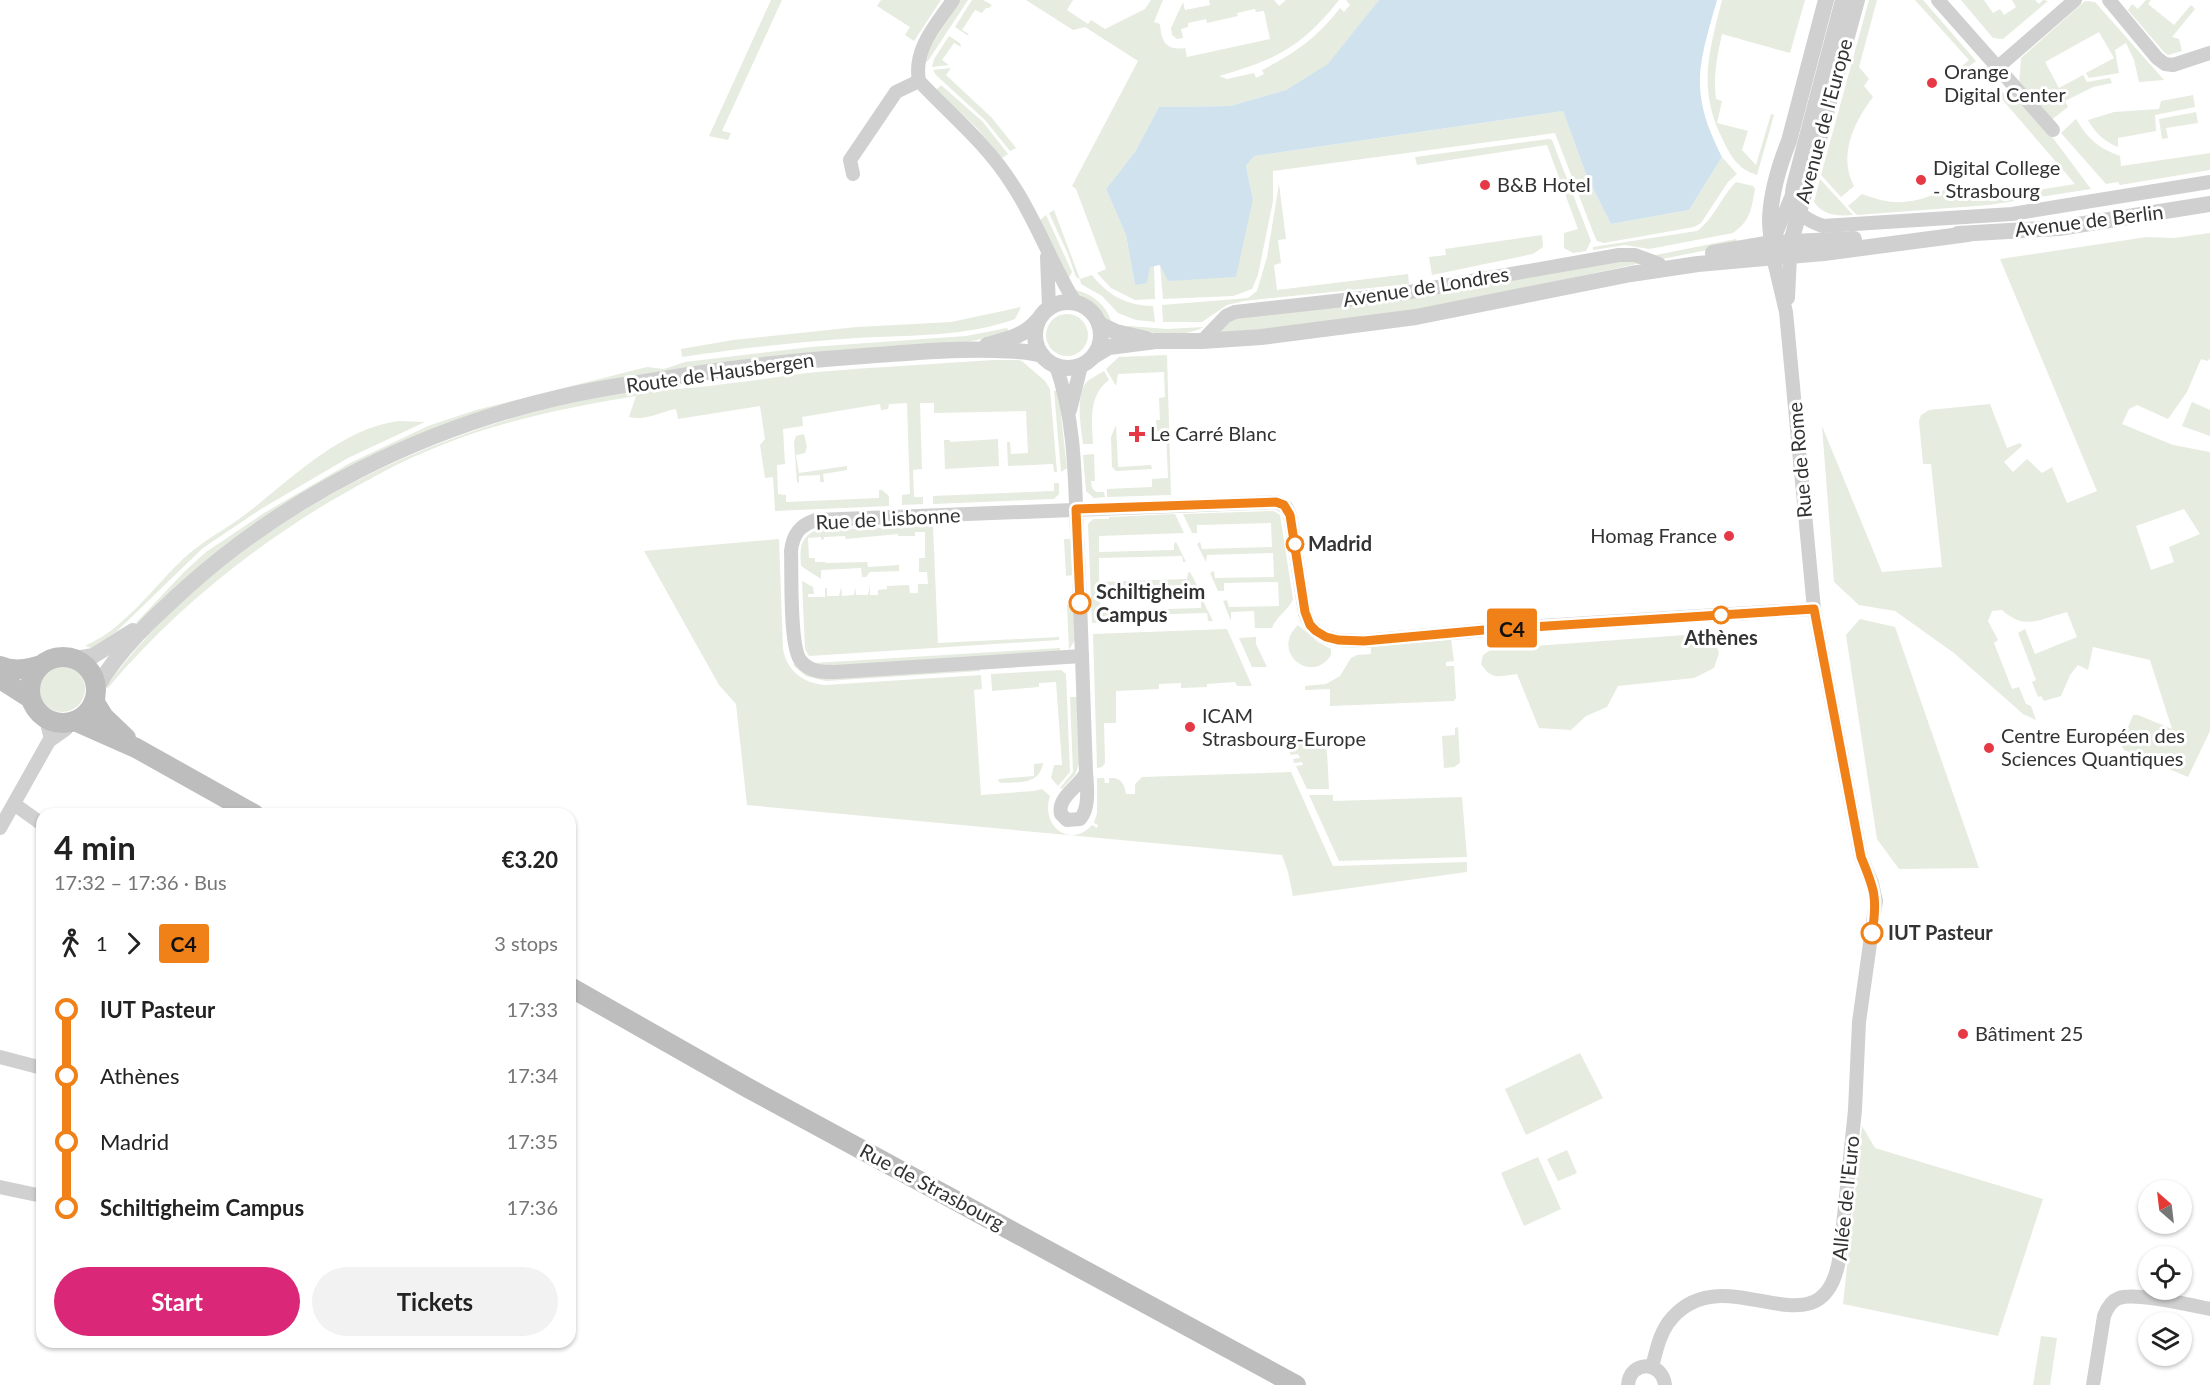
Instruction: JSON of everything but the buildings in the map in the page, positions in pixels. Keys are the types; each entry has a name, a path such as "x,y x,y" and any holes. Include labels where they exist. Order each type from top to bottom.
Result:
{"main road":[{"path":"0,666 11,670 29,669 58,657 76,659 90,671 95,695 112,726 136,748"},
{"path":"41,665 31,680 30,698 34,707 46,719 56,723 71,722 83,716 95,695"},
{"path":"0,679 30,698"},
{"path":"71,722 136,748 243,808"},
{"name":"Rue de Strasbourg","path":"576,990 748,1088 1296,1385"}],"street":[{"path":"953,0 920,52 917,70 919,81 987,148 1023,201 1075,302"},
{"name":"Avenue de l'Europe","path":"1781,249 1770,220 1776,183 1826,0"},
{"path":"1842,0 1795,207 1823,226 2012,214 2210,182"},
{"name":"Avenue de l'Europe","path":"1781,249 1857,0"},
{"path":"1938,0 2054,130"},
{"path":"1998,67 2074,0"},
{"path":"2109,0 2157,58 2165,64 2173,65 2210,53"},
{"path":"853,174 850,160 896,92 919,81"},
{"name":"Avenue de Berlin","path":"1781,249 2059,228 2210,204"},
{"path":"1047,249 1049,307"},
{"name":"Avenue de Londres","path":"1631,274 1659,264 1781,249"},
{"name":"Avenue de Londres","path":"1087,361 1109,347 1156,341 1202,341 1314,331 1416,317 1631,274 1781,249"},
{"name":"Rue de Rome","path":"1781,249 1814,609 1861,857 1872,883"},
{"name":"Avenue de Londres","path":"1202,341 1226,316 1245,310 1291,307 1398,294 1619,255 1635,255 1659,264"},
{"path":"1068,416 1087,361 1101,341 1099,324 1094,314 1075,302 1049,307 1037,321 1034,330 1035,341 1042,356 1056,366 1073,368 1087,361"},
{"name":"Route de Hausbergen","path":"975,349 1018,336 1028,331 1037,321"},
{"name":"Avenue de Londres","path":"1099,324 1116,332 1156,341"},
{"name":"Route de Hausbergen","path":"165,607 232,550 304,502 372,464 470,423 557,398 675,376 811,359 975,349 1021,350 1042,356"},
{"path":"1056,366 1062,383 1068,416 1076,509 1086,773"},
{"name":"Rue de Lisbonne","path":"1082,656 821,672 807,667 796,654 791,544 798,530 816,520 1280,502 1290,515 1303,605 1310,625 1326,637 1342,641 1814,609"},
{"path":"76,659 93,656 109,647 165,607"},
{"path":"95,695 112,664 165,607"},
{"path":"46,719 51,739"},
{"path":"0,828 51,739 66,729 71,722"},
{"path":"14,804 36,820"},
{"name":"Allée de l'Euro","path":"1652,1366 1667,1325 1680,1311 1699,1300 1735,1296 1799,1306 1820,1299 1833,1285 1840,1254 1855,1110 1860,1022 1875,914 1876,901 1872,883"},
{"path":"0,1057 36,1066"},
{"path":"0,1187 36,1195"},
{"path":"2093,1385 2104,1316 2109,1305 2115,1300 2131,1296 2210,1309"},
{"path":"1628,1385 1629,1377 1636,1369 1652,1366 1660,1372 1665,1385"}],"shaded area":[{"path":"771,0 782,0 722,131 731,133 728,140 709,136"},
{"path":"881,0 941,0 914,41 905,35 910,27 877,6"},
{"path":"960,0 968,0 928,61 925,62 929,49"},
{"path":"972,0 983,0 992,5 982,13 975,10 962,30 969,34 967,35 955,27"},
{"path":"1026,0 1073,0 1067,10 1088,24 1091,20 1105,29 1145,9 1151,0 1163,0 1154,22 1160,24 1166,44 1173,48 1185,48 1187,57 1270,39 1264,11 1256,12 1255,9 1237,13 1238,16 1207,23 1206,19 1188,23 1188,27 1181,29 1183,38 1177,39 1172,35 1171,28 1183,2 1185,10 1210,5 1209,0 1274,0 1279,6 1286,0 1339,0 1313,29 1286,50 1256,64 1219,76 1227,79 1254,73 1256,78 1264,74 1262,70 1305,44 1340,8 1344,12 1350,5 1346,0 1379,0 1329,64 1286,90 1230,106 1159,107 1135,152 1106,189 1126,235 1135,285 1150,267 1154,266 1155,299 1135,300 1111,288 1097,273 1106,269 1076,189 1072,186 1138,61 1085,27 1073,30"},
{"path":"1722,0 1805,0 1790,53 1722,34 1715,74 1716,99 1722,101 1717,123 1748,131 1742,150 1756,165 1771,114 1774,115 1757,175 1740,166 1732,157 1715,121 1710,104 1708,70"},
{"path":"1869,0 1877,0 1859,67 1869,79 1864,86 1873,97 1850,139 1848,163 1849,174 1854,186 1841,197 1821,175"},
{"path":"1915,0 1923,0 1976,61 1968,67 1962,66 1969,60"},
{"path":"1961,0 1984,0 1993,13 2000,9 2004,15 2016,7 2012,0 2035,0 2039,4 2043,0 2048,1 2003,39 1993,38"},
{"path":"2146,0 2151,0 2148,4 2174,25 2191,5 2195,9 2172,37 2179,39 2182,51 2168,55 2164,52 2128,10 2132,4 2138,9"},
{"path":"2085,1 2095,2 2164,80 2139,82 2134,60 2126,43 2115,50 2119,73 2089,78 2086,73 2114,58 2099,32 2045,62 2059,88 2083,75 2087,82 2110,78 2112,83 2093,87 2065,101 2068,107 2050,121 2019,85 2021,58"},
{"path":"949,36 960,43 961,47 954,43 942,60 949,65 932,67 934,59"},
{"path":"951,68 946,75 992,118 1016,148 1010,151 985,120 933,70"},
{"path":"941,85 983,122 1008,154 1002,158 977,128 936,90"},
{"path":"2001,90 2006,96 2012,92 2050,134 2091,189 1989,205 1857,215 1848,206 1862,194 1886,201 1908,202 1952,186 1962,199 1971,193 1976,200 2075,184 2001,98 1994,102 1994,96"},
{"path":"2193,95 2195,107 2155,115 2156,131 2118,138 2118,147 2100,136 2088,120 2114,112 2159,109 2161,101"},
{"path":"1563,111 1587,177 1611,224 1689,210 1722,157 1737,174 1728,182 1701,223 1694,227 1604,243 1597,241 1555,133 1273,171 1273,201 1258,275 1252,289 1233,296 1163,299 1160,265 1253,199 1246,166 1254,156"},
{"path":"2196,112 2198,123 2166,128 2168,138 2162,139 2159,119"},
{"path":"2076,119 2094,142 2120,156 2121,166 2210,153 2210,170 2120,185 2118,182 2106,184 2061,133"},
{"path":"1552,140 1591,241 1586,251 1573,253 1564,248 1564,233 1578,229 1547,145 1417,165 1415,157"},
{"path":"1820,179 1853,215 1831,214 1818,207 1814,202"},
{"path":"1736,182 1753,186 1755,189 1747,219 1733,233 1649,249 1625,245 1593,250 1593,247 1697,231"},
{"path":"1279,184 1286,239 1278,240 1281,263 1274,265 1277,290 1408,274 1409,284 1244,301 1227,305 1202,322 1163,322 1162,305 1248,298 1257,291 1267,257"},
{"path":"1054,210 1080,279 1076,277 1049,213"},
{"path":"1046,215 1072,272 1067,282 1040,220"},
{"path":"2210,233 2210,358 2208,361 2201,359 2187,392 2168,419 2137,405 2129,409 2122,424 2173,445 2210,452 2210,731 2188,777 2124,750 2121,745 2133,715 2172,729 2150,660 2093,647 2088,670 2078,665 2070,675 2061,696 2044,701 2041,696 2038,697 2032,682 2036,680 2018,633 2025,629 2035,654 2077,637 2067,612 2026,622 2002,610 1992,611 1988,621 1998,640 1994,643 2012,689 2019,687 2026,704 2031,706 2036,720 2023,714 1954,653 1895,611 1859,605 1834,582 1822,426 1882,572 1942,567 1931,464 1923,464 1919,421 1921,415 1929,410 1990,404 2007,448 2020,443 2022,446 2004,462 2013,472 2027,459 2042,473 2052,467 2067,503 2097,491 2000,259 2147,237 2174,238","holes":["2184,509 2200,534 2169,547 2174,562 2151,570 2136,526"]},
{"path":"1542,235 1543,247 1533,254 1432,275 1429,257 1446,255 1445,249"},
{"path":"1736,239 1738,244 1662,259 1642,254 1656,255"},
{"path":"1618,258 1646,262 1439,306 1327,323 1215,333 1238,314"},
{"path":"1092,275 1111,294 1135,304 1153,306 1155,322 1136,320 1118,313 1102,296 1081,284 1080,279"},
{"path":"1075,290 1088,294 1099,302 1108,313 1112,326 1096,308 1079,297"},
{"path":"1021,307 1015,319 957,332 812,341 682,357 681,349 733,340 857,327 951,322"},
{"path":"1067,314 1075,315 1082,320 1087,327 1087,343 1082,350 1075,355 1067,356 1059,355 1052,350 1047,343 1046,335 1047,327 1052,320 1059,315"},
{"path":"1129,326 1167,329 1204,327 1174,335 1121,330"},
{"path":"1007,328 1010,333 967,342 747,359 397,446 134,625 206,552 264,513 350,463 428,426 476,410 647,367 664,369 685,362 811,347 966,336"},
{"path":"1167,355 1171,495 1107,497 1107,489 1152,487 1152,479 1168,478 1166,431 1157,431 1156,420 1160,420 1159,398 1165,397 1164,372 1118,374 1116,386 1106,369 1119,357"},
{"path":"994,360 1023,362 1045,381 1050,389 1057,472 1054,472 1053,464 1008,466 1007,442 1010,442 1011,454 1028,453 1026,411 934,413 934,403 920,403 922,469 913,470 914,497 923,497 923,504 902,505 902,495 910,494 907,403 889,404 888,409 881,410 880,404 802,417 803,426 783,429 785,464 777,465 778,494 786,495 786,502 879,498 879,490 882,490 889,496 889,506 775,511 773,477 765,478 760,445 765,439 760,406 678,419 676,409 647,417 629,417 636,396 538,415 489,428 427,451 384,471 329,502 268,542 211,586 157,634 108,688 106,687 155,628 212,575 274,529 342,489 413,455 486,427 560,405 635,390 702,387 817,372"},
{"path":"1104,371 1109,380 1102,386 1094,401 1093,444 1083,444 1080,400 1084,386"},
{"path":"1058,390 1067,468 1061,472 1054,391"},
{"path":"2192,402 2210,410 2210,436 2182,426"},
{"path":"399,421 425,422 348,458 261,509 203,548 116,632 91,648 85,646 107,633 127,617 190,553 246,514 317,457 357,434"},
{"path":"1116,425 1118,467 1151,465 1152,469 1116,471 1112,467 1111,437"},
{"path":"804,434 807,447 805,453 796,455 799,473 847,466 847,470 823,474 824,482 820,482 820,475 799,476 799,483 797,482 794,442 796,436"},
{"path":"998,439 999,466 945,469 944,440 950,440 950,442"},
{"path":"1094,454 1095,481 1091,481 1092,488 1096,492 1104,492 1105,497 1094,498 1086,491 1083,455"},
{"path":"1054,483 1059,483 1059,494 1054,499 933,504 933,496 1054,491"},
{"path":"1274,511 1280,515 1293,599 1272,628 1255,628 1254,611 1231,612 1231,621 1223,601 1227,600 1229,607 1279,606 1278,582 1224,583 1224,591 1218,591 1210,573 1214,571 1215,578 1274,577 1273,553 1207,555 1206,562 1197,544 1200,542 1202,549 1272,547 1271,523 1197,525 1197,533 1192,533 1183,514"},
{"path":"1175,514 1184,533 1099,536 1099,552 1174,550 1176,542 1186,562 1183,562 1182,556 1099,558 1099,582 1187,579 1190,572 1199,589 1198,592 1195,585 1100,587 1100,611 1201,608 1203,601 1213,621 1208,621 1207,613 1104,616 1104,622 1092,623 1088,524 1093,519 1109,519 1109,517"},
{"path":"933,526 938,643 1059,637 1059,640 809,656 805,649 802,581 813,587 814,594 808,594 808,597 825,597 825,588 827,588 827,596 839,596 841,587 842,596 854,595 855,587 856,595 868,595 870,586 870,595 878,595 878,590 887,589 887,586 909,585 910,593 918,593 918,584 928,584 927,572 919,572 919,558 925,558 925,532 915,532 915,536 898,536 898,534 846,539 845,536 824,537 821,540 821,537 808,538 809,558 815,558 815,562 867,562 868,567 899,565 899,571 870,572 866,577 862,577 861,568 821,570 821,579 801,566 801,549 806,537 816,530"},
{"path":"779,539 783,649 792,670 803,679 825,685 981,675 982,689 974,690 981,795 1042,789 1050,796 1049,817 1053,825 1067,835 747,805 736,704 719,685 644,551"},
{"path":"1064,539 1071,539 1073,575 1066,576"},
{"path":"1067,605 1070,605 1070,609 1074,609 1075,640 1069,650"},
{"path":"1860,619 1895,627 1979,868 1899,869 1877,839 1846,635"},
{"path":"1298,625 1318,642 1331,649 1331,655 1323,663 1314,667 1305,666 1291,655 1288,646 1290,636"},
{"path":"1227,629 1252,686 1237,686 1235,682 1207,684 1207,687 1181,688 1181,683 1159,684 1159,689 1116,691 1116,723 1104,723 1105,763 1102,767 1097,768 1093,634"},
{"path":"1712,633 1719,653 1714,668 1694,678 1618,686 1607,707 1586,716 1571,730 1539,728 1517,674 1493,675 1481,664 1483,655 1492,649"},
{"path":"1256,637 1256,644 1267,667 1252,667 1239,638"},
{"path":"1451,639 1454,661 1446,662 1446,666 1454,666 1456,698 1454,701 1330,706 1330,689 1305,690 1305,686 1326,684 1340,676 1351,658 1371,654 1371,647"},
{"path":"1060,648 1060,651 828,666 814,663"},
{"path":"793,665 798,667 979,669 980,671 826,681 806,676"},
{"path":"62,666 78,673 85,689 78,705 62,712 46,705 39,689 46,673"},
{"path":"1061,670 1066,674 1070,772 1058,786 1051,778 1054,765 1062,765 1056,682 1039,683 1039,687 992,691 991,674"},
{"path":"1070,697 1077,697 1080,761 1075,775 1062,789 1060,788 1073,772"},
{"path":"1458,727 1460,763 1454,767 1444,768 1442,736 1455,735 1455,728"},
{"path":"1322,742 1327,752 1329,789 1307,789 1296,766 1303,765 1302,762 1294,763 1293,759 1300,758 1298,754 1291,755 1289,751 1296,751 1294,746 1287,747 1285,743"},
{"path":"1043,763 1038,775 1033,779 1014,783 998,781 999,779 1034,776 1034,764"},
{"path":"1291,772 1333,866 1467,862 1467,872 1293,896 1282,855 1068,835 1084,832 1092,825 1097,828 1098,825 1094,823 1097,813 1097,778 1104,778 1105,783 1109,783 1109,778 1119,780 1126,794 1135,794 1135,784 1142,777"},
{"path":"1309,795 1333,795 1333,801 1462,797 1467,857 1339,861"},
{"path":"1580,1053 1603,1098 1526,1135 1505,1089"},
{"path":"1862,1126 1875,1148 2043,1199 1998,1336 1843,1304"},
{"path":"1567,1150 1577,1173 1558,1181 1547,1159"},
{"path":"1538,1157 1561,1209 1524,1226 1501,1173"},
{"path":"2041,1336 2057,1338 2050,1385 2033,1385"}],"water":[{"path":"1379,0 1717,0 1705,44 1700,79 1705,114 1722,157 1689,210 1611,224 1587,177 1563,111 1254,156 1246,166 1253,199 1236,277 1168,281 1160,265 1150,267 1147,283 1135,285 1126,235 1106,189 1135,152 1159,107 1230,106 1286,90 1328,64"}],"bus line":[{"name":"C4","path":"1080,603 1076,509 1280,502 1290,515 1303,605 1310,625 1326,637 1338,640 1364,641 1455,632 1814,609 1861,857 1872,883 1876,901 1872,933"}],"place":[{"name":"Orange Digital Center","path":"1932,83"},
{"name":"Digital College - Strasbourg","path":"1921,180"},
{"name":"B&B Hotel","path":"1485,185"},
{"name":"Le Carré Blanc","path":"1137,434"},
{"name":"Homag France","path":"1729,536"},
{"name":"Madrid","path":"1295,544"},
{"name":"Schiltigheim Campus","path":"1080,603"},
{"name":"Athènes","path":"1721,615"},
{"name":"ICAM Strasbourg-Europe","path":"1190,727"},
{"name":"Centre Européen des Sciences Quantiques","path":"1989,748"},
{"name":"IUT Pasteur","path":"1872,933"},
{"name":"Bâtiment 25","path":"1963,1034"}]}
